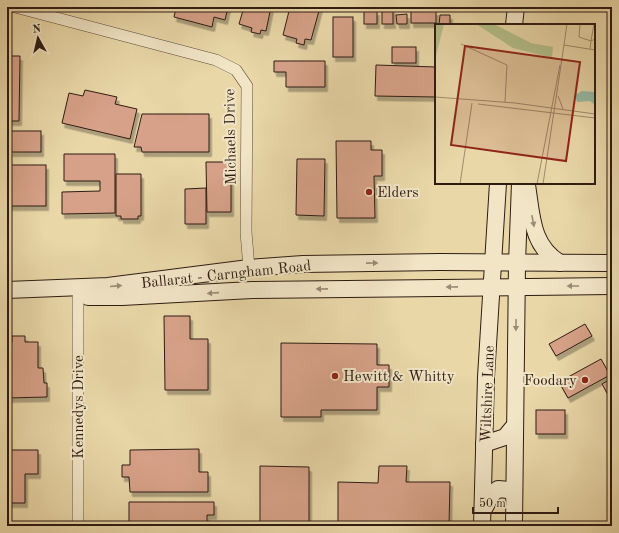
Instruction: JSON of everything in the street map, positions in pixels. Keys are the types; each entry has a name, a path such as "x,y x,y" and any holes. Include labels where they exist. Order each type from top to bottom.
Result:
{"main road":[{"path":"514,24 516,7"},
{"path":"521,7 522,24"},
{"name":"Wiltshire Lane","path":"482,520 492,263 498,184"},
{"name":"Wiltshire Lane","path":"514,526 516,286 520,184"},
{"path":"526,184 534,225 540,242 548,255 560,263"},
{"name":"Ballarat - Carngham Road","path":"78,293 249,268 303,264 399,262 612,263"},
{"path":"249,268 252,290"},
{"name":"Ballarat - Carngham Road","path":"7,291 78,293 122,298 252,290 612,286"},
{"path":"484,444 505,437 515,425"},
{"path":"482,520 488,501 495,490 507,489 514,495"}],"street":[{"name":"Michaels Drive","path":"15,7 216,60 236,70 247,86 246,232 249,268"},
{"name":"Kennedys Drive","path":"78,293 78,526"}],"building":[{"path":"173,7 228,7 225,20 214,17 212,27 174,17 176,8"},
{"path":"244,7 271,7 266,31 261,30 260,34 251,32 252,28 239,24"},
{"path":"290,7 320,7 311,40 305,39 304,45 296,43 297,39 283,35"},
{"path":"382,9 393,9 393,24 382,24"},
{"path":"364,11 377,11 377,24 364,24"},
{"path":"411,11 436,11 436,23 411,23"},
{"path":"407,14 407,24 397,24 396,15"},
{"path":"440,15 450,15 450,24 439,24"},
{"path":"333,17 353,17 353,57 333,57"},
{"path":"392,47 416,47 416,63 392,63"},
{"path":"7,56 20,56 19,121 7,121"},
{"path":"274,61 325,61 325,87 286,87 286,72 274,72"},
{"path":"376,65 435,67 435,97 375,96"},
{"path":"85,90 117,97 115,104 137,109 130,139 62,123 69,93 83,96"},
{"path":"142,114 209,114 209,152 142,152 141,147 134,147"},
{"path":"10,131 41,131 41,152 10,152"},
{"path":"336,141 371,141 371,150 382,150 382,176 374,176 375,218 337,218"},
{"path":"64,154 115,154 115,213 62,214 62,192 100,191 100,181 64,181"},
{"path":"297,159 325,159 324,216 296,215"},
{"path":"206,162 231,162 231,212 207,212"},
{"path":"7,165 46,165 46,206 7,206"},
{"path":"116,174 141,174 141,216 138,216 138,219 121,219 121,216 116,216"},
{"path":"206,188 206,224 185,224 185,189"},
{"path":"164,316 190,316 190,339 208,339 208,390 165,390"},
{"path":"585,324 592,336 556,356 549,344"},
{"path":"12,336 25,336 25,342 38,342 38,368 43,368 44,383 47,383 47,397 7,398 7,342 12,342"},
{"name":"Hewitt & Whitty","path":"281,343 377,344 377,365 389,365 389,387 377,387 377,410 321,410 321,417 281,417"},
{"path":"601,359 610,375 568,398 559,382"},
{"path":"612,378 612,402 602,384"},
{"path":"536,410 565,410 565,434 536,434"},
{"path":"199,449 199,472 208,472 208,492 130,492 129,477 122,477 122,465 130,465 130,450"},
{"path":"7,450 38,450 38,474 25,474 25,503 7,503"},
{"path":"260,466 309,467 309,526 260,526"},
{"path":"379,466 407,466 406,482 450,482 449,526 338,526 338,482 378,483"},
{"path":"129,502 214,502 214,515 207,515 207,526 129,526"}],"place":[{"name":"Elders","path":"369,192"},
{"name":"Hewitt & Whitty","path":"335,376"},
{"name":"Foodary","path":"585,380"}]}
